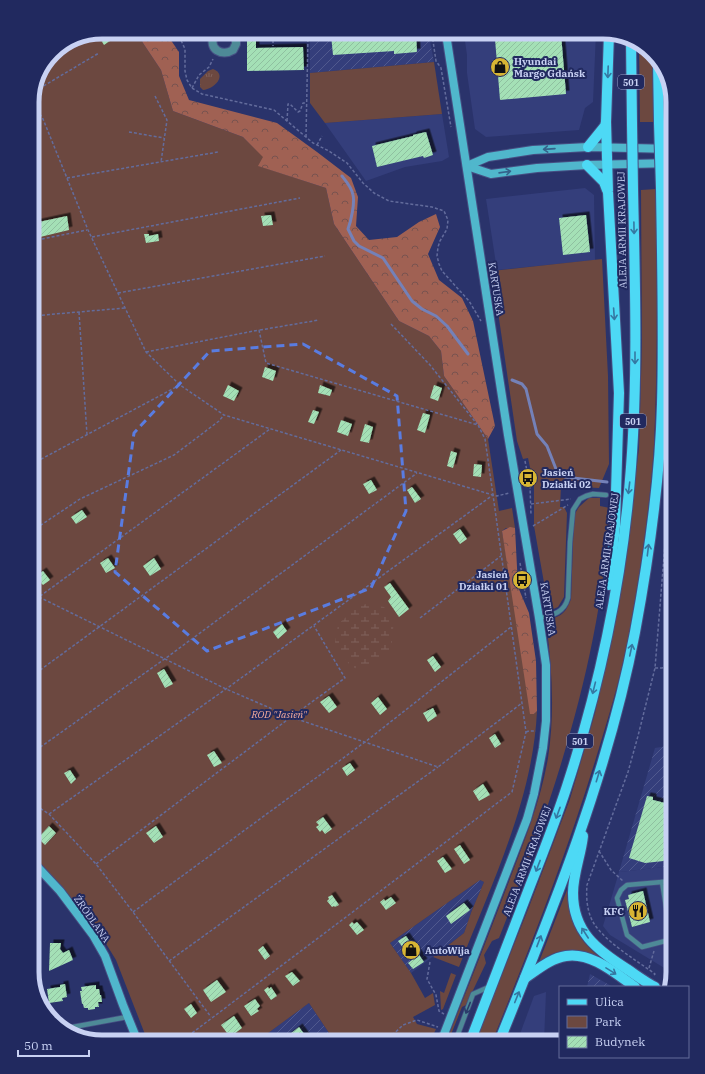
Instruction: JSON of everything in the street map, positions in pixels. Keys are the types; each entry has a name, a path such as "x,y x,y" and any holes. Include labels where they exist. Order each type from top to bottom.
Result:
{"main road":[{"path":"603,650 615,526 619,393 607,164 606,122 609,39"},
{"name":"ALEJA ARMII KRAJOWEJ","path":"473,1035 567,787 589,712 603,650 624,532 631,468 635,392 631,46"},
{"name":"501","path":"502,1035 525,978 586,814 617,710 630,655 645,573 654,503 662,405 661,188 658,70"},
{"path":"588,147 605,126 606,122"},
{"path":"586,165 604,182 608,192"},
{"path":"586,814 573,893 574,908 583,933 599,950 612,960 653,984"},
{"path":"525,978 549,963 566,956 576,956 585,957 598,962 634,986"}],"street":[{"path":"213,39 212,42 214,46 220,53 225,53 233,50 236,44 236,39"},
{"name":"KARTUSKA","path":"443,1035 527,819 543,748 546,699 546,665 539,618 447,39"},
{"path":"467,166 488,157 533,150 588,147 666,149"},
{"path":"467,166 491,174 537,168 607,164 666,163"},
{"name":"ŹRÓDLANA","path":"39,868 60,891 93,935 105,956 135,1035"}],"lane":[{"path":"539,618 559,612 567,604 572,517 576,504 580,499 593,494 606,495"},
{"path":"662,882 666,902"},
{"path":"666,882 627,885 621,890 618,898 627,935 642,947 666,941"},
{"path":"458,1035 474,994 492,985"},
{"path":"72,1027 127,1017"}],"path":[{"path":"180,39 185,49 185,71 187,80 192,88 202,94 274,110 306,138 347,163 362,183 374,193 389,201 432,207 444,211 448,220 448,229 438,247 439,264 442,270 468,301 482,324 481,316"},
{"path":"273,39 273,46"},
{"path":"306,138 308,39"},
{"path":"433,39 436,61 441,68 451,130"},
{"path":"41,88 99,53"},
{"path":"192,88 199,75 209,67 213,59"},
{"path":"155,96 167,120 161,162"},
{"path":"287,121 288,104 290,104 298,112 300,111 303,103 306,103"},
{"path":"39,112 88,230 146,352 180,385 224,415 493,495 497,496 518,491"},
{"path":"129,132 164,138"},
{"path":"317,145 322,136"},
{"path":"67,178 218,152"},
{"path":"92,237 300,198"},
{"path":"39,240 88,230"},
{"path":"118,293 325,256"},
{"path":"39,315 125,308"},
{"path":"79,312 87,435"},
{"path":"146,352 319,320"},
{"path":"189,1035 512,792 526,732 485,439 478,425 430,365 391,324"},
{"path":"259,330 266,363 478,425"},
{"path":"39,460 180,385"},
{"path":"39,526 80,499 174,455 224,415"},
{"path":"270,428 39,597 166,658 226,689 291,717 438,767"},
{"path":"39,671 342,450"},
{"path":"39,748 166,658 418,472"},
{"path":"49,814 314,626 493,495"},
{"path":"531,504 580,499"},
{"path":"531,526 566,506 576,504"},
{"path":"653,984 655,974 615,945 593,921 588,910 586,898 587,885 636,744 655,668 666,532"},
{"path":"420,618 502,555"},
{"path":"520,563 525,596 528,603"},
{"path":"96,864 345,678 314,626"},
{"path":"133,912 365,742 511,627"},
{"path":"655,668 666,667"},
{"path":"169,961 438,767 522,703"},
{"path":"526,732 538,732"},
{"path":"39,808 49,814 96,864 211,1017"},
{"path":"599,851 611,870 627,885"},
{"path":"648,969 656,943"},
{"path":"430,962 427,979 436,995 439,1011 451,1016"},
{"path":"392,1035 403,1025 417,1020 445,1030"}],"highlighted area":[{"path":"303,344 397,396 406,511 371,588 207,651 115,572 134,433 210,351"}],"shaded area":[{"path":"310,39 429,39 434,62 310,73"},
{"path":"465,39 596,39 593,102 585,108 579,130 486,137 475,129 467,73 467,55"},
{"path":"442,114 449,157 442,161 405,167 366,181 325,123"},
{"path":"585,188 594,195 595,260 497,270 486,199"},
{"path":"666,746 666,867 619,872 655,748"},
{"path":"666,867 666,969 610,935 603,926 619,872"},
{"path":"480,880 484,882 464,933 411,973 390,943"},
{"path":"590,974 611,986 587,986"},
{"path":"546,992 544,1035 520,1035 534,996"},
{"path":"309,1003 330,1035 266,1035"}],"green space":[{"name":"ROD \"Jasień\"","path":"140,39 161,70 173,111 243,137 264,157 259,166 326,188 334,224 399,321 429,336 441,351 444,376 488,439 499,511 512,508 515,528 506,528 502,531 534,714 537,711 534,744 528,777 519,809 497,873 459,967 433,957 464,933 484,882 480,880 390,943 411,973 425,998 433,993 435,1005 413,1017 417,1024 436,1029 433,1035 330,1035 309,1003 266,1035 145,1035 116,960 97,929 39,862 39,98 41,85 45,74 60,55 70,47 89,40"},
{"path":"140,39 170,39 179,52 179,76 189,100 277,123 351,178 358,197 356,226 369,240 397,237 419,222 436,214 440,227 428,254 439,280 462,298 473,321 495,426 488,439 444,376 441,351 429,336 399,321 334,224 326,188 258,166 263,157 243,137 173,111 161,70"},
{"path":"639,50 648,57 653,64 654,122 640,122"},
{"path":"434,62 442,114 325,123 310,103 310,73"},
{"path":"213,69 219,75 218,81 211,87 203,90 200,87 200,79 208,71"},
{"path":"656,189 657,349 654,445 650,491 645,537 627,643 612,704 587,785 535,933 495,1035 478,1035 570,799 595,713 613,627 630,522 639,448 642,342 641,190"},
{"path":"602,259 608,376 609,464 599,488 561,486 560,507 564,507 567,513 564,597 558,607 549,611 534,526 534,486 528,458 523,459 517,441 492,271"},
{"path":"589,498 600,498 600,506 610,508 605,564 597,619 572,727 538,833 499,938 492,941 484,955 486,963 466,1005 462,1007 451,1035 449,1035 522,847 545,773 550,741 552,707 550,656 546,622 564,612 571,599 574,515 579,507"},
{"path":"510,527 515,528 518,587 529,613 536,661 537,711 534,714 530,714 502,531"},
{"path":"366,604 384,607 394,619 391,651 359,669 351,667 345,658 336,650 335,643 338,624 358,607"},
{"path":"567,890 569,910 574,925 581,938 590,949 601,958 643,985 641,986 605,962 579,952 566,951 553,954 539,962"},
{"path":"451,973 456,975 443,1009 441,1010 440,991 444,993"}],"building":[{"path":"100,39 109,39 110,41 104,45"},
{"path":"247,39 256,39 256,48 303,47 304,70 247,71"},
{"path":"331,39 416,39 417,52 394,54 394,51 333,55"},
{"path":"495,39 561,39 566,94 500,100"},
{"path":"426,132 433,155 377,167 372,146"},
{"path":"271,215 273,225 263,226 261,216"},
{"path":"586,215 590,252 563,255 559,218"},
{"path":"67,216 69,230 39,237 39,222"},
{"path":"144,234 149,234 149,236 158,234 159,241 146,243"},
{"path":"265,367 276,371 273,381 262,377"},
{"path":"228,385 239,391 234,401 223,396"},
{"path":"320,385 332,390 330,396 318,393"},
{"path":"434,385 442,388 438,401 430,398"},
{"path":"313,410 319,412 314,424 308,422"},
{"path":"423,413 430,415 425,433 417,430"},
{"path":"341,420 352,424 348,436 337,432"},
{"path":"365,424 373,427 369,443 360,441"},
{"path":"451,451 457,453 453,468 447,466"},
{"path":"474,464 482,465 481,477 473,476"},
{"path":"371,480 377,490 369,494 363,484"},
{"path":"412,487 421,499 415,503 407,490"},
{"path":"82,510 87,517 76,524 71,517"},
{"path":"460,529 467,539 460,544 453,534"},
{"path":"108,558 115,568 106,573 100,563"},
{"path":"154,558 161,569 150,576 143,566"},
{"path":"43,571 50,580 43,585 39,581 39,574"},
{"path":"390,583 409,609 399,617 388,601 391,597 384,587"},
{"path":"282,624 287,631 278,639 273,632"},
{"path":"433,656 441,667 435,672 427,660"},
{"path":"164,669 173,684 165,688 157,673"},
{"path":"329,696 337,707 329,713 320,702"},
{"path":"378,697 387,709 380,715 371,703"},
{"path":"433,708 437,716 428,722 423,713"},
{"path":"495,734 501,744 495,748 489,738"},
{"path":"214,751 222,763 214,767 207,755"},
{"path":"350,763 355,770 347,776 342,768"},
{"path":"70,770 76,779 71,784 64,773"},
{"path":"483,784 490,795 479,801 473,791"},
{"path":"647,796 653,797 653,800 666,803 666,861 645,863 629,858"},
{"path":"323,817 332,829 325,834 322,830 320,832 316,827 319,825 316,822"},
{"path":"49,826 56,833 45,845 39,839 39,837"},
{"path":"156,826 163,837 154,843 146,833"},
{"path":"460,845 470,860 464,864 454,849"},
{"path":"443,857 452,869 445,873 437,861"},
{"name":"KFC","path":"643,891 650,922 632,927 625,900 629,899 628,895"},
{"path":"332,895 339,905 335,907 332,907 327,901 329,899 328,897"},
{"path":"391,897 396,903 386,910 380,902"},
{"path":"464,903 470,910 451,924 446,916"},
{"path":"352,922 354,924 357,922 364,930 357,935 349,925"},
{"name":"AutoWija","path":"406,936 424,962 413,969 408,963 412,960 398,941"},
{"path":"50,943 61,943 60,949 63,953 69,950 73,960 49,971"},
{"path":"263,946 270,956 265,960 258,950"},
{"path":"292,972 300,981 293,986 285,976"},
{"path":"217,980 226,992 211,1002 203,990"},
{"path":"65,984 67,997 62,998 63,1001 49,1003 47,989 60,987 60,985"},
{"path":"96,985 96,989 99,989 102,1002 98,1002 99,1007 88,1010 88,1008 84,1008 82,1004 80,991 82,991 81,987"},
{"path":"268,987 269,989 271,987 277,996 271,1000 264,990"},
{"path":"255,999 260,1006 257,1009 259,1011 251,1016 244,1006"},
{"path":"191,1004 197,1013 191,1018 184,1009"},
{"path":"234,1016 242,1028 233,1035 228,1035 221,1025"},
{"path":"299,1027 305,1035 289,1035"}],"waterway":[{"path":"342,176 350,187 353,195 353,207 348,229 354,241 359,246 383,258 412,301 422,309 436,316 447,326 468,354"},
{"path":"512,380 522,384 526,389 537,434 547,446 556,469"},
{"path":"565,477 607,482"}],"place":[{"name":"Hyundai Margo Gdańsk","path":"500,67"},
{"name":"Jasień Działki 02","path":"528,478"},
{"name":"Jasień Działki 01","path":"522,580"},
{"name":"KFC","path":"638,911"},
{"name":"AutoWija","path":"411,950"}]}
